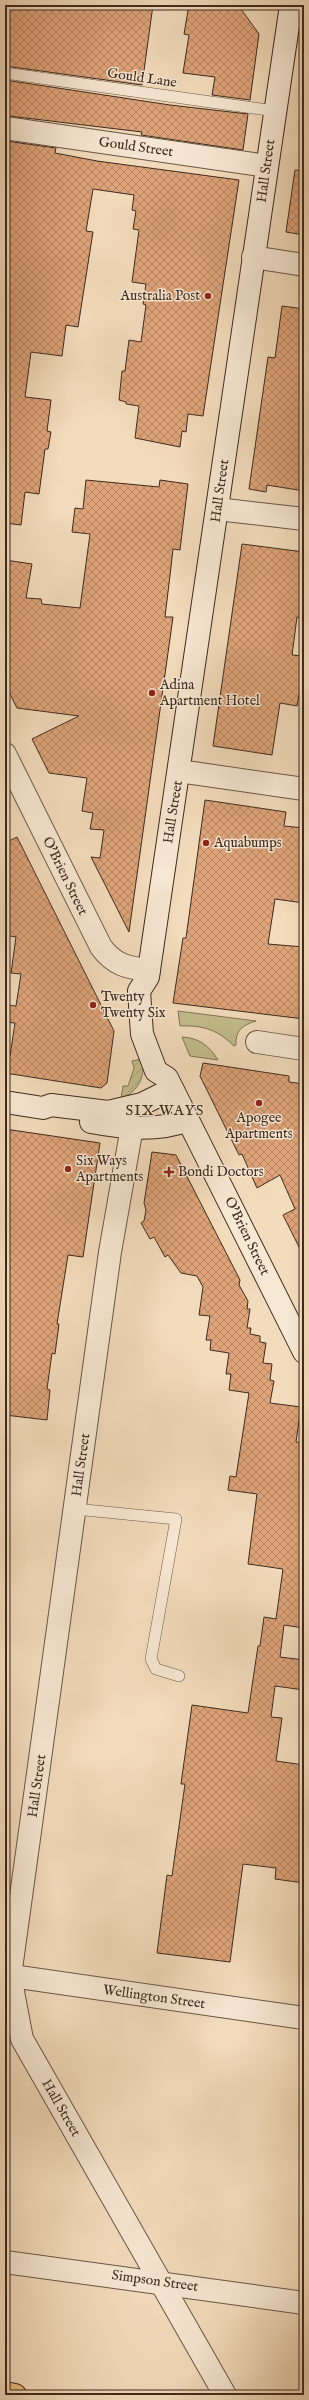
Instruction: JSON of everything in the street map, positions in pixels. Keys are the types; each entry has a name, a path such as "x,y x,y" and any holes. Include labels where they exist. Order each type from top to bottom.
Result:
{"main road":[{"path":"5,2393 14,2395"}],"street":[{"name":"Hall Street","path":"149,974 291,5"},
{"name":"Gould Street","path":"5,128 267,166"},
{"path":"253,257 304,265"},
{"path":"217,509 304,519"},
{"name":"O'Brien Street","path":"5,754 101,947 115,963 149,974 154,991 153,1005 161,1049 169,1067 170,1084 304,1352"},
{"path":"179,771 304,789"},
{"path":"257,1042 304,1049"},
{"path":"5,1102 43,1108 51,1105 108,1112 142,1104 170,1084"},
{"path":"43,1108 50,1114 107,1125 151,1128 172,1126 188,1120"},
{"name":"Hall Street","path":"132,1127 110,1252 8,1976 22,2038 225,2395"},
{"name":"Wellington Street","path":"8,1976 304,2018"},
{"name":"Simpson Street","path":"5,2262 159,2281 304,2303"}],"lane":[{"name":"Gould Lane","path":"5,73 275,111"},
{"path":"75,1509 176,1519 151,1659 156,1669 178,1676"}],"shaded area":[{"path":"178,1011 256,1021 247,1024 238,1032 236,1045 234,1046 216,1032 196,1026 180,1026"},
{"path":"182,1037 199,1041 211,1051 218,1060 190,1056"},
{"path":"142,1059 143,1072 139,1083 132,1092 121,1099 123,1086 128,1086 134,1068 132,1061"}],"building":[{"path":"5,5 153,5 142,85 5,66"},
{"path":"189,5 238,5 259,34 250,100 212,95 215,77 183,73 189,35 184,34"},
{"path":"5,80 170,105 248,114 243,150 141,135 142,132 9,116 10,114 5,113"},
{"path":"6,141 56,148 55,153 97,161 239,180 203,416 188,414 186,432 182,431 180,447 135,438 139,406 126,404 126,402 119,400 122,371 125,371 129,340 141,342 146,305 143,304 146,284 132,282 139,230 133,229 136,211 132,210 134,195 93,189 86,231 93,232 78,327 66,325 62,356 31,352 25,397 51,400 47,431 51,432 48,449 45,449 39,494 25,492 21,525 5,523"},
{"path":"295,170 304,171 304,235 286,232"},
{"path":"282,306 304,309 304,491 267,485 266,492 249,489 268,357 275,358"},
{"path":"86,480 159,487 160,480 188,484 180,550 173,549 165,617 173,617 129,932 91,857 100,858 104,830 90,829 93,813 82,811 87,778 49,773 32,739 79,716 17,708 5,684 5,560 32,564 26,598 41,599 42,604 80,608 90,534 72,532 75,508 83,509"},
{"path":"242,544 304,552 304,618 297,617 292,655 304,656 304,690 300,690 297,706 280,703 272,755 213,746"},
{"path":"205,800 286,812 284,826 304,828 304,903 275,899 268,944 304,947 304,1019 173,1003 183,938 186,938"},
{"path":"17,837 114,1031 107,1083 101,1088 5,1073 5,1056 10,1056 15,1023 5,1022 5,1005 16,1006 21,974 11,973 16,937 5,935 10,888 5,887 5,843"},
{"name":"Apogee Apartments","path":"203,1063 289,1076 289,1082 304,1084 304,1257 283,1215 295,1209 280,1175 257,1188 242,1154 239,1155 200,1076"},
{"path":"5,1129 100,1143 83,1257 68,1255 57,1324 59,1324 55,1354 52,1353 47,1389 50,1390 47,1420 5,1415 5,1300 10,1265 5,1264 5,1209 8,1188 5,1187"},
{"path":"152,1152 176,1155 240,1280 239,1285 248,1301 247,1309 250,1309 247,1328 251,1328 250,1334 260,1336 260,1342 266,1343 263,1363 272,1364 270,1380 274,1381 270,1403 301,1407 296,1442 304,1443 304,1628 284,1625 280,1657 304,1660 304,1690 275,1686 271,1717 282,1718 276,1761 304,1765 304,1842 302,1859 304,1859 304,1883 275,1879 276,1868 243,1864 230,1962 157,1953 167,1875 172,1876 185,1784 181,1784 192,1705 248,1713 264,1617 276,1619 283,1569 248,1564 257,1494 228,1490 230,1476 236,1477 249,1393 229,1390 231,1374 226,1374 229,1353 210,1350 211,1340 206,1340 210,1316 199,1315 203,1287 197,1276 181,1273 168,1255 165,1257 154,1237 150,1239 141,1223 144,1221 146,1210 144,1203"}],"place":[{"name":"Australia Post","path":"208,296"},
{"name":"Adina Apartment Hotel","path":"152,693"},
{"name":"Aquabumps","path":"206,843"},
{"name":"Twenty Twenty Six","path":"93,1005"},
{"name":"Apogee Apartments","path":"259,1103"},
{"name":"Six Ways Apartments","path":"68,1169"},
{"name":"Bondi Doctors","path":"169,1172"}],"district":[{"name":"SIX WAYS","path":"165,1110"}]}
